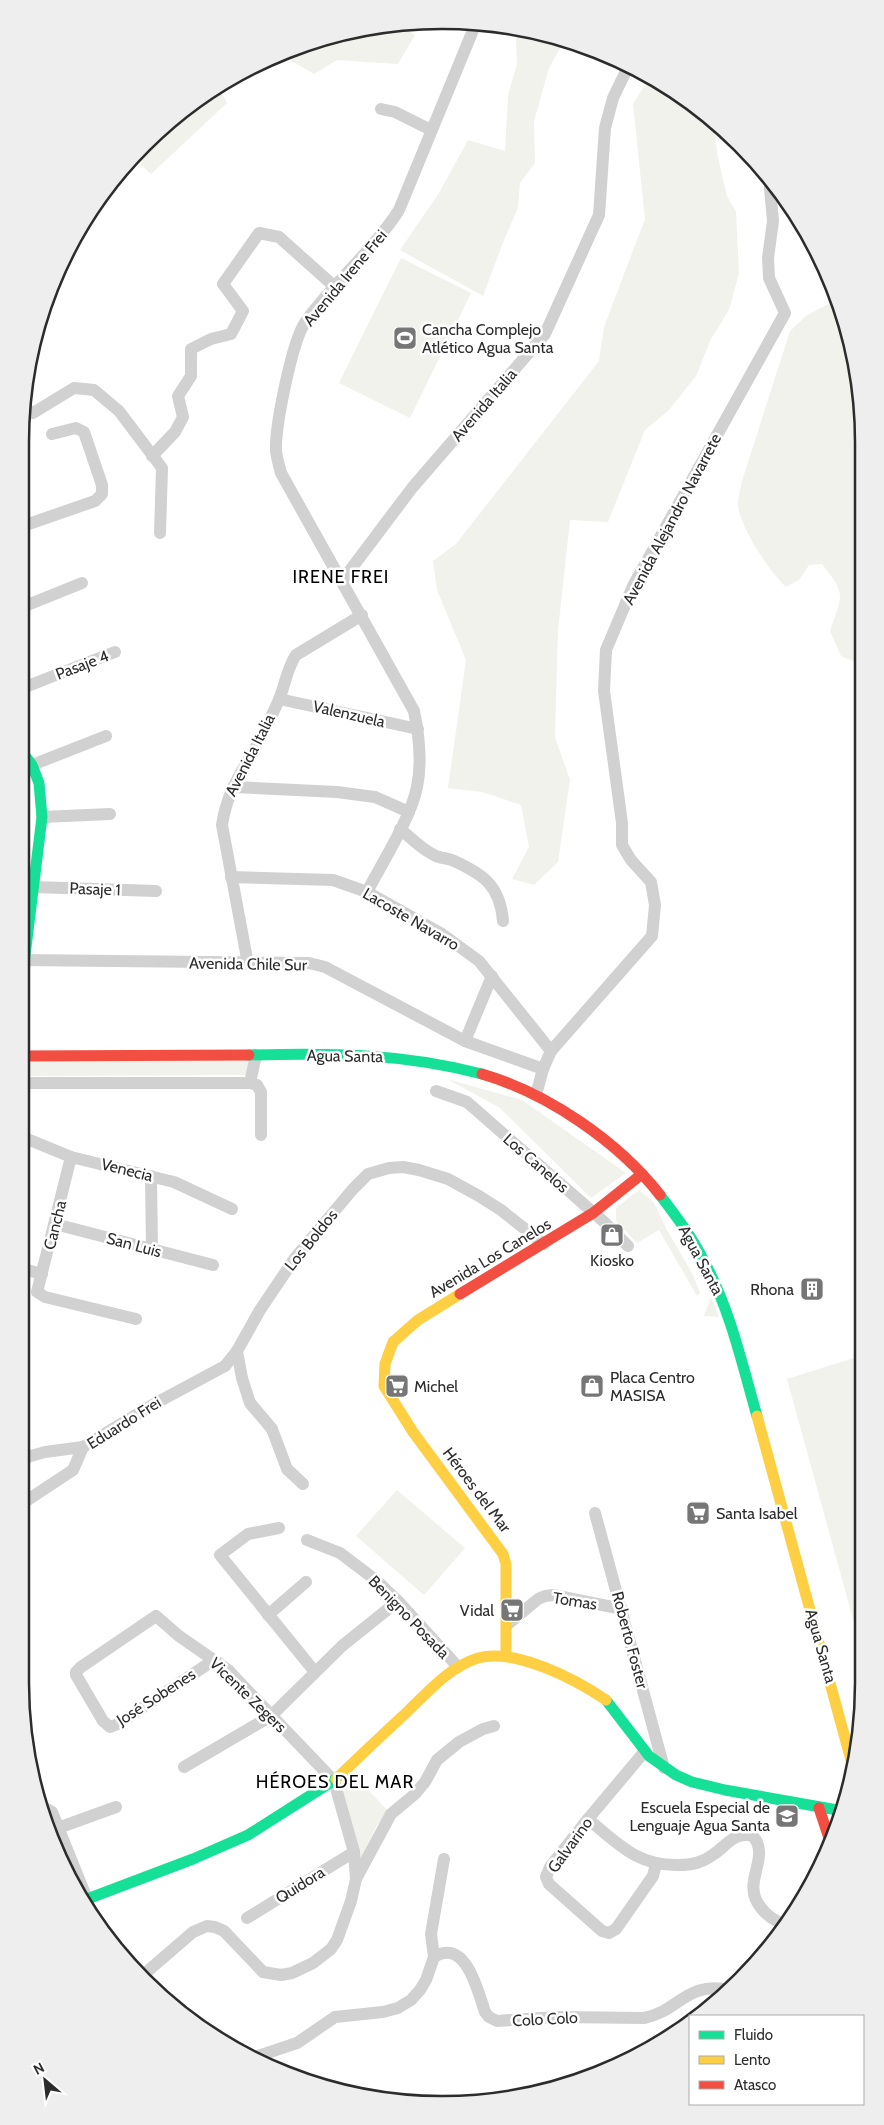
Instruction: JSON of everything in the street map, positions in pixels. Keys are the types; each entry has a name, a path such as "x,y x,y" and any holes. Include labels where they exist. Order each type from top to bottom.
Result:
{"main road":[{"path":"29,761 39,783 42,817 29,917"},
{"name":"Agua Santa","path":"29,1056 256,1054 362,1055 413,1059 465,1068 511,1084 568,1112 600,1135 642,1174 689,1234 712,1275 726,1312 834,1691 849,1752"},
{"name":"Avenida Los Canelos","path":"384,1386 383,1375 388,1353 393,1342 418,1320 593,1214 642,1174"},
{"name":"Héroes del Mar","path":"384,1386 413,1432 503,1554 506,1564 506,1656"},
{"path":"89,1898 193,1859 248,1835 334,1781 438,1683 458,1667 479,1658 506,1656 568,1676 595,1691 607,1700 645,1751 664,1768 682,1777 702,1784 835,1811"},
{"path":"819,1808 827,1832"}],"street":[{"name":"Avenida Irene Frei","path":"367,892 409,812 417,788 419,769 418,729 414,711 281,473 276,451 278,421 295,347 304,323 384,234 399,210 473,30"},
{"name":"Avenida Italia","path":"342,580 412,488 545,334 599,215 605,128 613,98 626,71"},
{"path":"381,110 395,112 431,130"},
{"name":"Avenida Alejandro Navarrete","path":"536,1095 542,1069 551,1051 652,936 655,905 651,882 631,860 622,845 622,822 604,692 606,650 633,586 785,313 769,278 768,258 773,221 770,190"},
{"path":"152,456 175,432 183,418 178,396 191,376 191,349 211,339 231,334 243,311 223,284 260,232 279,237 335,287"},
{"path":"30,411 33,413 74,388 94,390 119,412 162,468 160,533"},
{"path":"29,524 95,501 102,494 102,485 84,432 76,428 52,434"},
{"path":"29,604 82,583"},
{"name":"Avenida Italia","path":"248,964 222,825 225,805 260,740 279,699 290,665 296,655 362,615"},
{"name":"Pasaje 4","path":"29,686 115,652"},
{"name":"Valenzuela","path":"279,699 418,729"},
{"path":"29,768 32,765 106,736"},
{"path":"233,787 337,792 375,798 409,812"},
{"path":"42,817 110,814"},
{"path":"400,829 435,856 451,860 483,876 498,894 502,904 504,921"},
{"name":"Lacoste Navarro","path":"232,876 333,880 367,892 442,934 479,961 551,1051"},
{"name":"Pasaje 1","path":"34,887 156,891"},
{"name":"Avenida Chile Sur","path":"29,960 248,964 309,963 325,967 465,1040 542,1069"},
{"path":"465,1040 492,976"},
{"path":"250,1083 256,1054"},
{"path":"29,1083 250,1083 257,1085 262,1092 261,1135"},
{"name":"Los Canelos","path":"436,1091 467,1102 628,1246"},
{"name":"Venecia","path":"29,1140 71,1157 151,1176 188,1188 232,1209"},
{"name":"Cancha","path":"71,1157 37,1292 45,1297 136,1319"},
{"name":"Los Boldos","path":"237,1351 260,1310 295,1258 368,1174 389,1168 402,1167 448,1179 501,1210 544,1244"},
{"path":"151,1176 152,1250"},
{"name":"San Luis","path":"55,1224 213,1265"},
{"path":"29,1270 42,1274"},
{"path":"237,1351 242,1378 250,1403 272,1429 287,1469 303,1484"},
{"name":"Eduardo Frei","path":"29,1499 73,1470 83,1447 156,1403 225,1366 237,1351"},
{"path":"29,1456 45,1452 83,1447"},
{"name":"Roberto Foster","path":"595,1513 664,1768"},
{"path":"279,1528 248,1534 220,1555 315,1672"},
{"name":"Benigno Posada","path":"307,1540 340,1553 377,1581 398,1601 458,1667"},
{"path":"268,1615 306,1582"},
{"name":"Tomas","path":"507,1625 544,1596 553,1595 622,1609"},
{"path":"184,1767 271,1716 342,1646 398,1601"},
{"name":"José Sobenes","path":"156,1616 76,1672 78,1679 106,1725 110,1727 118,1724 214,1660"},
{"name":"Vicente Zegers","path":"156,1616 179,1636 228,1670 334,1781"},
{"path":"147,1972 193,1932 207,1926 224,1931 263,1972 282,1975 292,1973 313,1963 331,1949 338,1940 356,1879 391,1814 415,1794 425,1782 437,1760 459,1742 483,1729 494,1726"},
{"name":"Galvarino","path":"645,1751 550,1868 547,1872 547,1880 602,1931 609,1933 616,1929 653,1876 656,1864"},
{"path":"334,1781 354,1852 356,1879"},
{"path":"58,1828 116,1807"},
{"path":"49,1810 52,1812 73,1870"},
{"path":"588,1819 629,1853 656,1864 696,1864 713,1855 733,1838 741,1835 753,1836 759,1847 754,1881 759,1904 767,1916 779,1922"},
{"name":"Quidora","path":"247,1918 354,1852"},
{"path":"261,2055 297,2043 335,2017 383,2012 398,2008 411,2000 426,1980 434,1957 432,1934 444,1858"},
{"name":"Colo Colo","path":"434,1957 444,1953 461,1957 469,1968 485,2012 489,2017 497,2021 557,2017 653,2017 703,1988 719,1989"}],"shaded area":[{"path":"408,31 415,35 398,64 337,60 314,74 288,59 335,43 361,37"},
{"path":"518,36 561,47 549,68 534,121 535,163 520,183 518,208 483,296 400,250 439,193 468,140 505,151 508,95 517,64 516,39"},
{"path":"646,83 672,98 714,131 727,196 736,212 739,273 729,310 711,339 696,376 669,410 645,430 608,522 570,520 558,630 555,737 570,780 558,862 534,885 512,879 529,847 521,805 482,792 448,788 466,660 437,590 433,561 456,544 599,361 604,327 645,219 633,104"},
{"path":"221,92 227,103 151,174 138,162 190,114"},
{"name":"Cancha Complejo Atlético Agua Santa","path":"401,258 471,293 410,418 339,383"},
{"path":"831,302 841,335 852,388 855,442 855,660 853,661 841,656 830,631 840,596 839,589 830,574 822,564 809,565 799,580 786,587 764,560 751,539 738,507 742,481 790,331 806,316"},
{"path":"259,1054 251,1075 29,1076 29,1056"},
{"path":"447,1079 522,1100 626,1173 591,1198 500,1108"},
{"path":"639,1190 654,1203 693,1275 700,1293 697,1296 659,1230 637,1243 616,1221 616,1208"},
{"path":"711,1297 719,1317 704,1316"},
{"path":"855,1358 855,1626 787,1379"},
{"path":"397,1490 465,1548 424,1595 356,1536"},
{"path":"358,1779 389,1812 377,1825 359,1863 342,1793"}],"traffic: fast":[{"path":"29,761 39,783 42,817 29,923"},
{"path":"249,1055 309,1054 395,1058 482,1074"},
{"path":"660,1195 689,1235 713,1279 735,1337 757,1416"},
{"path":"606,1700 649,1756 676,1775 692,1782 725,1790 835,1810"},
{"path":"89,1898 193,1859 248,1835 336,1779"}],"traffic: slow":[{"path":"460,1294 418,1320 393,1342 385,1364 384,1386 413,1432 503,1554 506,1564 506,1656"},
{"path":"757,1416 849,1753"},
{"path":"336,1779 439,1681 467,1662 478,1658 493,1656 510,1657 527,1661 562,1675 606,1700"}],"traffic: jam":[{"path":"29,1056 249,1055"},
{"path":"482,1074 507,1082 531,1093 580,1121 624,1156 660,1195"},
{"path":"460,1294 593,1213 642,1174"},
{"path":"819,1808 827,1832"}],"place":[{"name":"Cancha Complejo Atlético Agua Santa","path":"405,338"},
{"name":"Kiosko","path":"612,1235"},
{"name":"Rhona","path":"812,1289"},
{"name":"Michel","path":"397,1386"},
{"name":"Placa Centro MASISA","path":"592,1386"},
{"name":"Santa Isabel","path":"698,1513"},
{"name":"Vidal","path":"512,1610"},
{"name":"Escuela Especial de Lenguaje Agua Santa","path":"787,1816"}],"district":[{"name":"IRENE FREI","path":"341,577"},
{"name":"HÉROES DEL MAR","path":"335,1782"}]}
